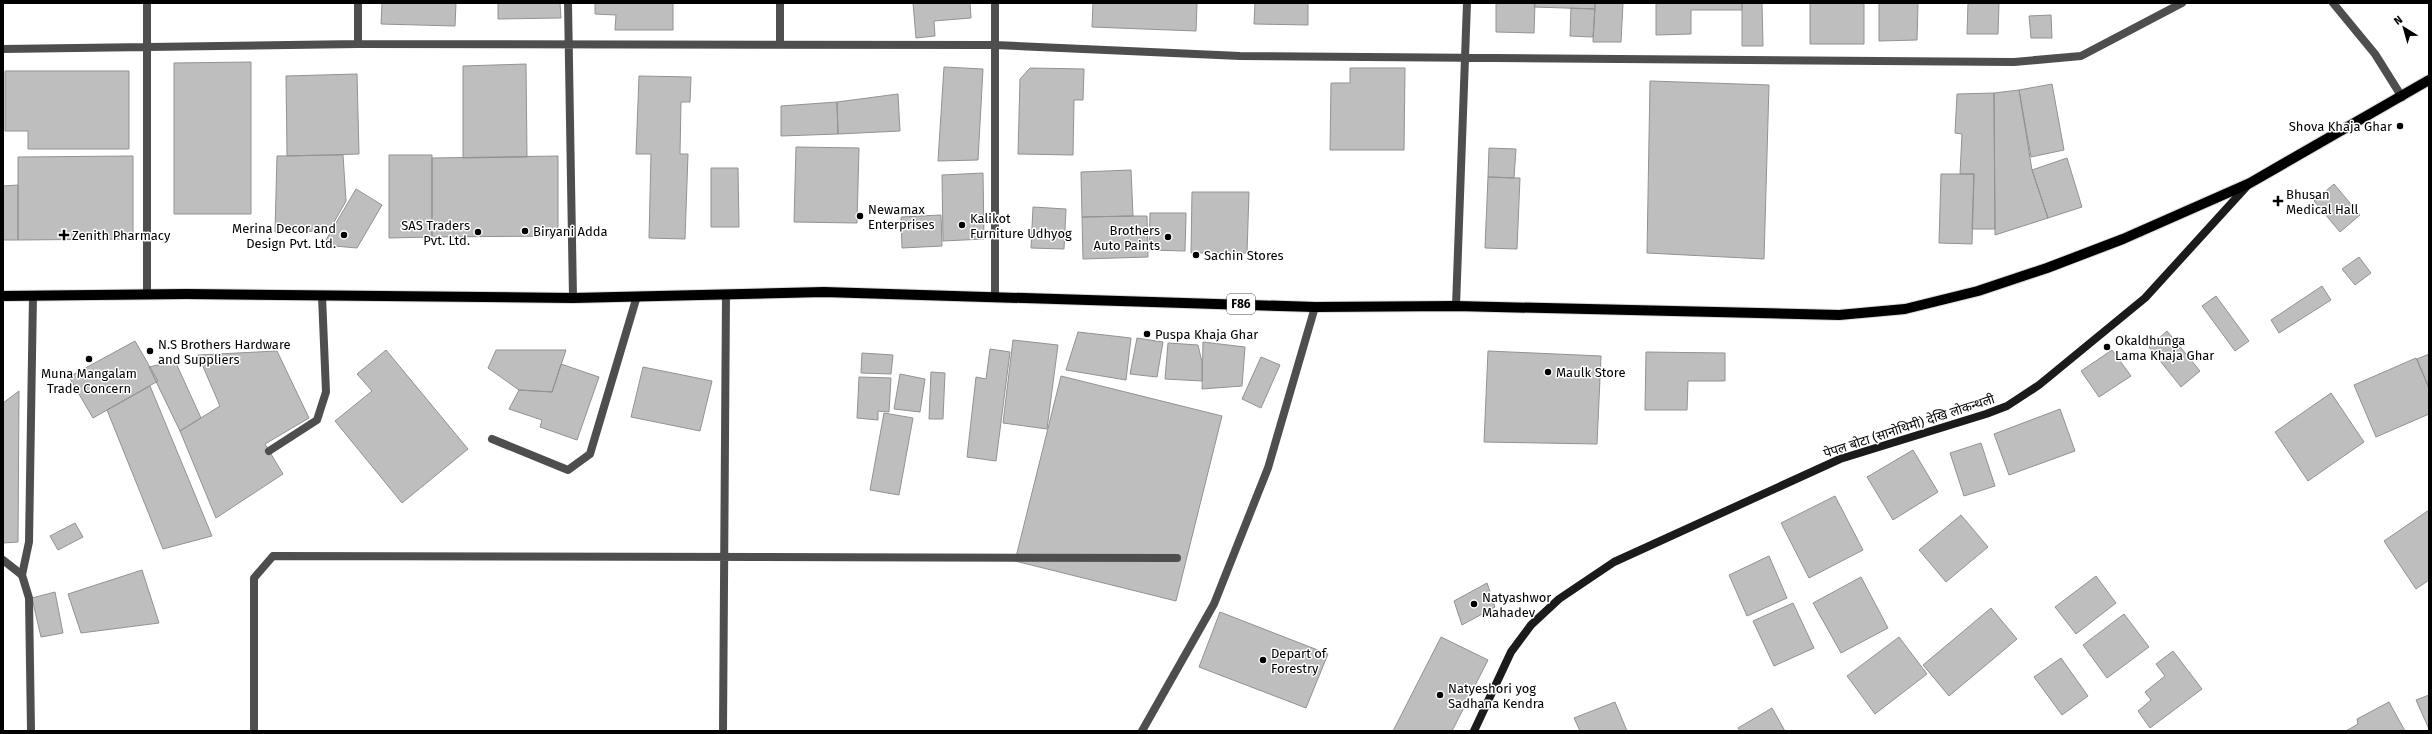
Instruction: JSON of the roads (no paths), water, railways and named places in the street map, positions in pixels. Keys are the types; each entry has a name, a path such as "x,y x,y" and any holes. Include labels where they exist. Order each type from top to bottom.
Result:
{"main road":[{"name":"F86","path":"3,296 147,294 573,298 824,292 995,296 1314,307 1456,306 1839,315 1905,309 1978,291 2047,268 2123,239 2250,182 2402,97 2429,80"},
{"name":"पेपल बोटा (सानोथिमी) देखि लोकन्थली","path":"1474,731 1510,652 1531,625 1559,599 1614,562 1840,459 1986,414 2007,406 2039,385 2145,298 2250,182"}],"street":[{"path":"147,3 147,294"},
{"path":"358,3 358,44"},
{"path":"568,3 573,298"},
{"path":"780,3 780,44"},
{"path":"995,3 995,296"},
{"path":"1456,306 1467,3"},
{"path":"3,49 358,44 995,45 1240,56 1466,56 2014,62 2081,56 2182,3"},
{"path":"2333,3 2375,54 2402,97"},
{"path":"724,731 726,294"},
{"path":"31,731 29,598 22,575 29,542 33,295"},
{"path":"269,451 317,420 326,392 322,296"},
{"path":"492,440 568,470 590,454 637,296"},
{"path":"1142,731 1217,597 1268,468 1314,307"},
{"path":"254,731 254,578 274,556 1177,558"},
{"path":"3,560 22,575"}],"place":[{"name":"Shova Khaja Ghar","path":"2400,126"},
{"name":"Bhusan Medical Hall","path":"2278,201"},
{"name":"Newamax Enterprises","path":"860,216"},
{"name":"Kalikot Furniture Udhyog","path":"962,225"},
{"name":"Biryani Adda","path":"525,231"},
{"name":"SAS Traders Pvt. Ltd.","path":"478,232"},
{"name":"Zenith Pharmacy","path":"64,235"},
{"name":"Merina Decor and Design Pvt. Ltd.","path":"344,235"},
{"name":"Brothers Auto Paints","path":"1168,237"},
{"name":"Sachin Stores","path":"1196,255"},
{"name":"Puspa Khaja Ghar","path":"1147,334"},
{"name":"Okaldhunga Lama Khaja Ghar","path":"2107,347"},
{"name":"N.S Brothers Hardware and Suppliers","path":"150,351"},
{"name":"Muna Mangalam Trade Concern","path":"89,359"},
{"name":"Maulk Store","path":"1548,372"},
{"name":"Natyashwor Mahadev","path":"1474,604"},
{"name":"Depart of Forestry","path":"1263,660"},
{"name":"Natyeshori yog Sadhana Kendra","path":"1440,695"}]}
